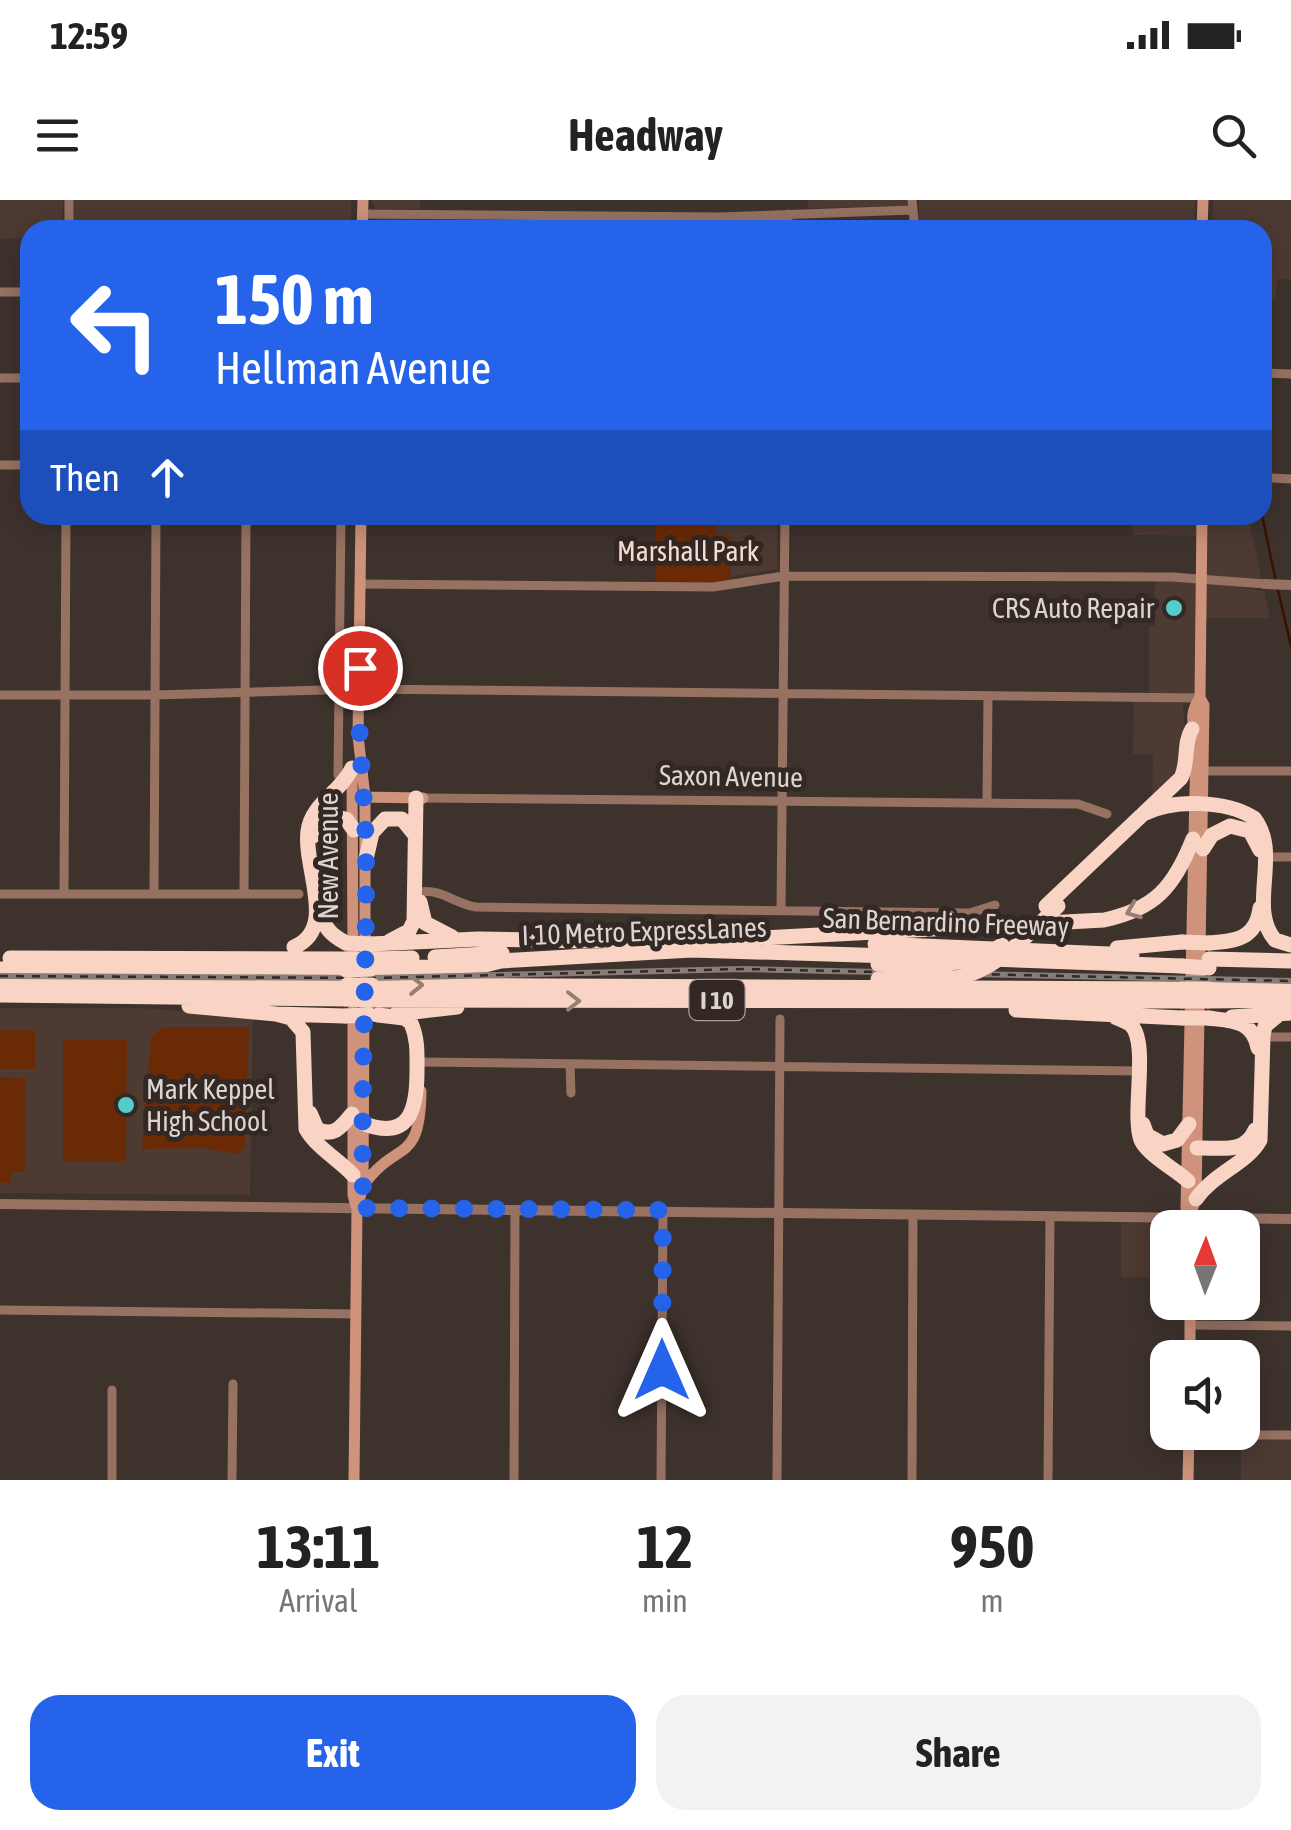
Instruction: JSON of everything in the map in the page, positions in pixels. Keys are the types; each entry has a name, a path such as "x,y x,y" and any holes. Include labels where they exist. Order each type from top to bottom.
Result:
{"highway":[{"path":"1052,906 1181,778 1192,728"},
{"path":"257,958 306,942 316,924 308,826 320,806 339,790 345,771"},
{"path":"374,979 414,921 419,798"},
{"path":"1143,814 1168,805 1227,807 1254,818 1263,832 1266,924 1276,940 1291,945"},
{"path":"461,984 878,972 972,961 1006,942 1052,906 1152,820 1197,808"},
{"path":"366,860 372,832 385,818 402,818 415,837"},
{"path":"354,830 346,820 324,820 313,832 324,925 332,935 346,979 322,1019 311,1028 309,1105 314,1125 323,1132 357,1119 379,1127 403,1124 410,1118 417,1099 417,1047 411,1023 374,979"},
{"path":"722,940 1117,917 1147,906 1198,844 1230,826 1250,831 1260,848 1260,908 1255,928 1209,956"},
{"path":"420,892 425,923 446,936 638,942"},
{"path":"374,979 466,939"},
{"name":"San Bernardino Freeway","path":"0,996 151,997 374,979 534,952 638,942 722,940 1182,955"},
{"path":"294,948 346,979"},
{"name":"I-10 Metro ExpressLanes","path":"374,979 501,961 711,950 1182,955 1291,970"},
{"path":"1182,955 1291,960"},
{"name":"San Bernardino Freeway","path":"0,958 257,958 346,979 374,979 475,1001 1182,1003"},
{"path":"485,965 677,958 878,972"},
{"path":"0,969 346,979"},
{"path":"0,984 346,979"},
{"path":"276,1014 346,979"},
{"path":"374,979 434,1012"},
{"name":"I-10 Metro ExpressLanes","path":"374,979 1182,1003 1208,1003 1291,989"},
{"path":"151,997 193,1007 291,1018 303,1032 306,1129 313,1141 335,1156 358,1181"},
{"path":"958,1001 982,1008 1112,1016 1182,1003 1291,1000"},
{"path":"422,1062 422,1028 434,1012 475,1001"},
{"path":"1182,1003 1153,1026 1145,1038 1143,1124 1147,1135 1163,1144 1177,1140 1189,1124"},
{"path":"1197,1148 1242,1146 1250,1141 1257,1122 1255,1035 1208,1003"},
{"path":"1208,1003 1284,1014"},
{"path":"1196,1199 1206,1185 1253,1151 1260,1140 1262,1036 1264,1028 1284,1014"},
{"path":"1112,1016 1130,1024 1136,1032 1137,1120 1142,1141 1188,1181"}],"main road":[{"path":"363,200 363,220"},
{"path":"358,736 361,525"},
{"path":"1197,808 1204,770 1204,705 1200,698 1202,525"},
{"path":"1192,1210 1197,1148 1198,844 1196,745 1192,728 1193,707 1200,698"},
{"name":"New Avenue","path":"354,1480 357,1208 353,1196 358,1181 354,830 359,797 345,771 358,736"},
{"name":"New Avenue","path":"357,1119 366,860 358,736"},
{"name":"Saxon Avenue","path":"359,797 419,798"},
{"path":"419,798 420,892"},
{"path":"1186,1210 1198,844"},
{"path":"358,1181 406,1150 416,1136 421,1122 422,1062"},
{"path":"1190,1320 1190,1340"},
{"path":"1188,1480 1189,1450"}],"street":[{"path":"363,214 720,217 912,205"},
{"path":"788,214 788,220"},
{"path":"1272,478 1291,479"},
{"path":"64,893 66,525"},
{"path":"154,893 156,525"},
{"path":"244,894 246,525"},
{"path":"341,525 340,691 345,771"},
{"path":"781,909 785,525"},
{"path":"360,584 713,587 784,576 1172,577 1288,585"},
{"path":"0,695 155,696 358,690 1200,698"},
{"path":"987,804 988,696"},
{"path":"1204,770 1291,771"},
{"name":"Saxon Avenue","path":"419,798 1078,804 1107,814"},
{"path":"1265,857 1291,857"},
{"path":"420,892 438,892 465,906 476,907 970,914 995,905"},
{"path":"0,894 299,894"},
{"path":"777,1480 780,1018"},
{"path":"1272,1037 1291,1037"},
{"path":"422,1062 1138,1071"},
{"path":"570,1064 570,1094"},
{"path":"0,1204 663,1210 1150,1221"},
{"path":"514,1480 515,1210"},
{"path":"662,1480 663,1210"},
{"path":"912,1480 913,1214"},
{"path":"1048,1480 1050,1216"},
{"path":"1260,1220 1291,1219"},
{"path":"0,1310 356,1314"},
{"path":"1190,1325 1291,1326"},
{"path":"232,1480 233,1384"},
{"path":"112,1390 112,1480"},
{"path":"1260,1435 1291,1436"}],"shaded area":[{"path":"0,200 63,200 62,220 20,220 20,238 0,239"},
{"path":"74,200 351,200 351,220 74,220"},
{"path":"371,200 420,200 420,209 376,209"},
{"path":"808,200 907,200 907,206 808,208"},
{"path":"919,200 1195,200 1194,220 919,220"},
{"path":"1213,200 1291,200 1291,279 1277,279 1276,299 1272,299 1272,220 1212,220"},
{"path":"375,218 419,218 419,220"},
{"path":"716,525 777,525 777,569 730,577 731,537 715,534"},
{"path":"1133,525 1198,525 1199,536 1133,535"},
{"path":"1204,525 1250,525 1262,580 1203,579"},
{"path":"1155,579 1199,582 1198,697 1149,696 1149,626 1155,626"},
{"path":"1203,582 1264,591 1270,618 1203,618"},
{"path":"1134,700 1183,703 1185,739 1178,774 1152,798 1153,755 1133,754"},
{"name":"Mark Keppel High School","path":"0,1008 141,1008 253,1017 250,1195 0,1193"},
{"path":"1121,1219 1150,1222 1150,1278 1121,1277"},
{"path":"1260,1438 1291,1439 1291,1480 1241,1480 1241,1450 1260,1450"}],"green space":[{"name":"Marshall Park","path":"656,525 716,525 715,534 731,537 730,581 656,582"},
{"path":"163,1027 249,1027 245,1147 237,1154 205,1148 142,1149 151,1037"},
{"path":"0,1030 35,1030 35,1069 0,1069"},
{"path":"63,1040 127,1040 126,1161 63,1161"},
{"path":"0,1077 26,1078 25,1172 11,1172 11,1183 0,1183"}],"waterway":[{"path":"1264,525 1276,582"},
{"path":"1278,590 1291,646"}],"railway":[{"path":"0,976 372,978 743,969 1291,981"}],"place":[{"name":"CRS Auto Repair","path":"1174,608"},
{"name":"Mark Keppel High School","path":"126,1105"}],"route":[{"path":"360,668 358,736 366,797 366,860 363,1186 357,1208 663,1210 662,1370"}]}
